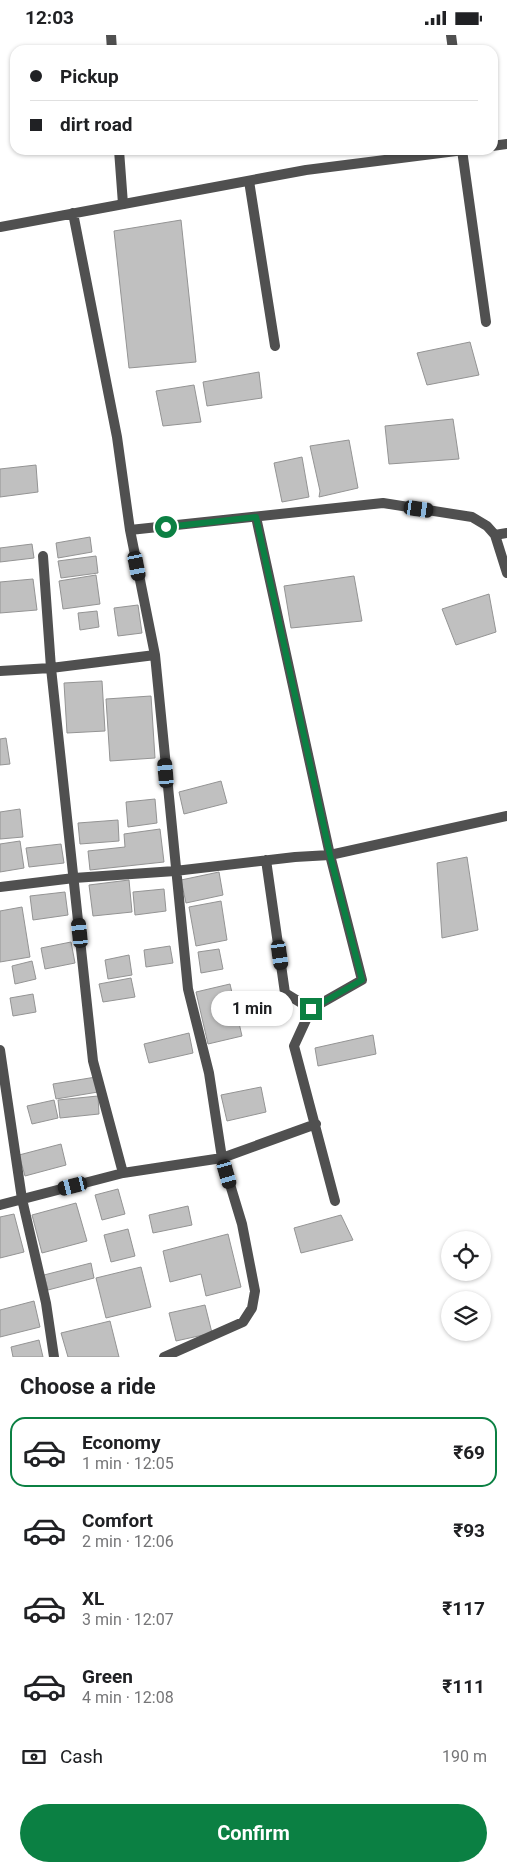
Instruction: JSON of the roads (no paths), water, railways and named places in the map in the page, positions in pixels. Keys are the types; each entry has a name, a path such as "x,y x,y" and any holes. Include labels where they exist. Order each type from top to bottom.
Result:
{"street":[{"path":"119,155 123,204"},
{"path":"0,227 306,170 424,155"},
{"path":"464,155 486,322"},
{"path":"249,181 275,346"},
{"path":"73,213 117,437 130,531 155,655 188,989 209,1073 222,1158 242,1224 255,1291 252,1308 243,1322 164,1357"},
{"path":"130,531 383,503 472,517 487,526 495,535 507,573"},
{"path":"256,517 330,855 362,980 311,1009 294,1046 336,1201"},
{"path":"495,535 507,533"},
{"path":"43,556 51,668 93,1061 124,1173"},
{"path":"0,671 51,668 155,655"},
{"path":"0,887 74,878 175,871 266,860 330,855 507,816"},
{"path":"266,860 285,993 311,1009"},
{"path":"0,1050 22,1199 46,1303 54,1357"},
{"path":"0,1205 124,1173 222,1158 316,1124"}]}
